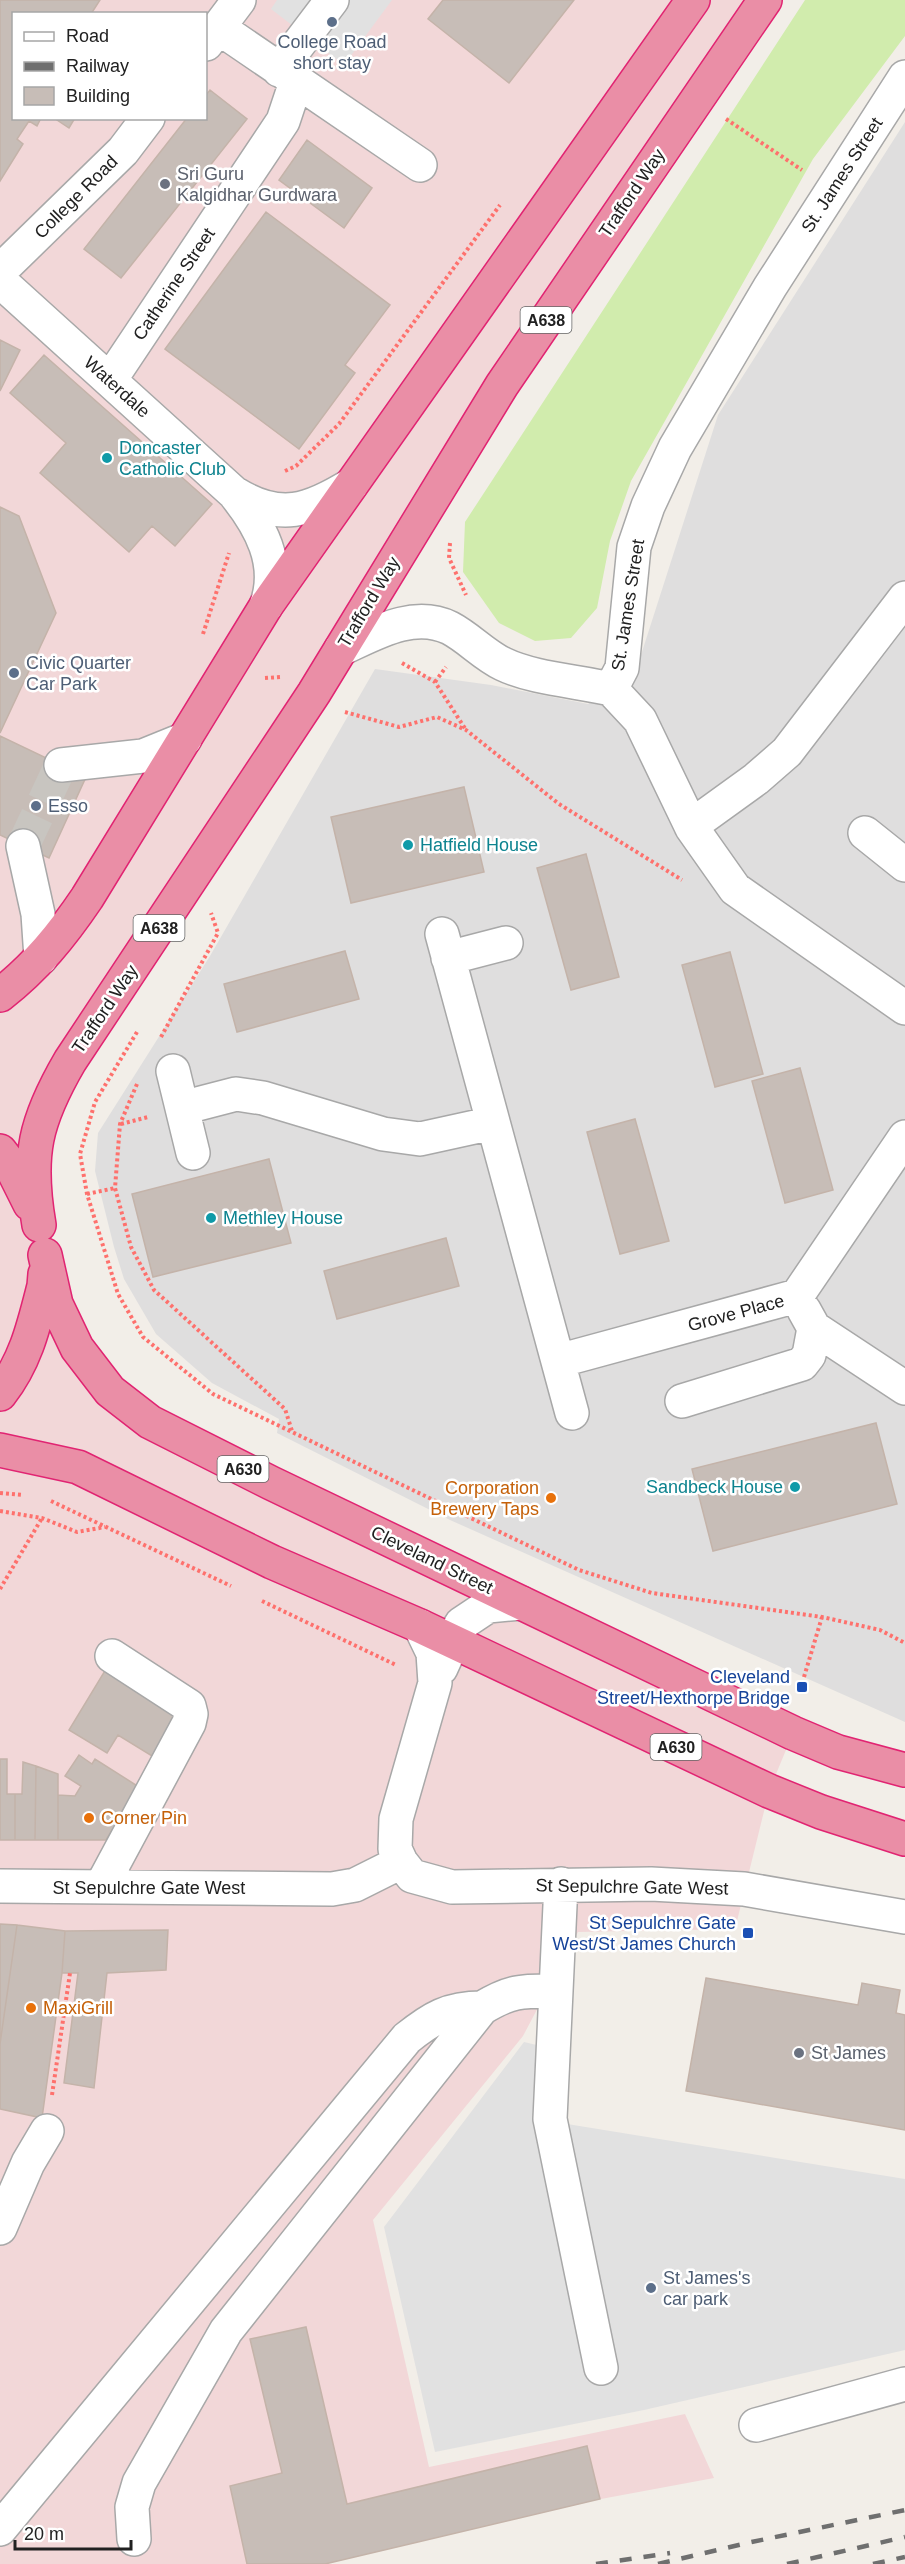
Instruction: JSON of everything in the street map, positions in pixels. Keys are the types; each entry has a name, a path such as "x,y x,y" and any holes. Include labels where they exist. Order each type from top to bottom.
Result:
{"highway":[{"path":"0,995 60,938 87,898 266,606 693,0"},
{"name":"Trafford Way","path":"42,1240 33,1170 35,1142 51,1094 70,1061 315,693 502,385 765,0"},
{"name":"A638","path":"0,1151 25,1192 42,1240 44,1286 24,1356 15,1374 0,1394"},
{"name":"Cleveland Street","path":"42,1240 56,1304 77,1348 110,1391 150,1422 270,1483 793,1733 838,1752 905,1770"},
{"name":"A630","path":"0,1450 78,1467 272,1562 420,1626 769,1791 831,1816 905,1839"}],"street":[{"path":"239,0 212,37 288,76 420,165"},
{"name":"Catherine Street","path":"110,380 283,121 288,76 332,0"},
{"name":"St. James Street","path":"905,77 770,287 675,448 648,506 634,547 622,668 611,689 640,720 691,826 735,889 905,1008"},
{"name":"College Road","path":"0,271 123,151 146,120"},
{"name":"Waterdale","path":"0,280 234,493 255,506 271,510 286,510 326,501 351,485"},
{"name":"Waterdale","path":"234,493 255,521 268,548 271,579 270,595 266,606"},
{"path":"691,826 756,779 787,752 905,598"},
{"path":"340,649 394,626 427,621 449,628 504,664 542,675 611,689"},
{"path":"61,765 143,756 185,739"},
{"path":"865,833 905,865"},
{"path":"23,846 38,914 41,958"},
{"path":"506,943 445,946 572,1413"},
{"path":"173,1071 193,1153"},
{"path":"182,1108 236,1094 263,1098 383,1134 420,1139 493,1123"},
{"name":"Grove Place","path":"558,1361 797,1296 905,1137"},
{"path":"797,1296 814,1328 905,1388"},
{"path":"682,1401 802,1364 809,1355 814,1328"},
{"path":"401,1862 395,1849 396,1819 435,1683 452,1641 461,1624 488,1606 521,1603"},
{"path":"420,1626 433,1653 435,1683"},
{"path":"101,1887 189,1723 191,1714 189,1706 112,1656"},
{"name":"St Sepulchre Gate West","path":"0,1886 333,1889 355,1886 401,1862 412,1876 452,1887 651,1884 744,1889 905,1917"},
{"path":"561,1884 550,2119 601,2368"},
{"path":"134,2539 132,2507 139,2483 226,2331 482,2008 516,1991 556,1991"},
{"path":"0,2529 407,2038 438,2016 461,2008 482,2008"},
{"path":"0,2228 28,2163 47,2131"},
{"path":"756,2425 905,2384"}],"path":[{"path":"718,114 832,190"},
{"path":"202,637 229,554 234,493 296,466 339,424 502,202"},
{"path":"450,538 449,558 467,596"},
{"path":"435,682 465,638"},
{"path":"400,662 435,682 466,730"},
{"path":"336,709 399,727 437,717 466,730 559,804 685,882"},
{"path":"135,1035 94,1102 80,1154 87,1194 118,1294 143,1337 213,1394 579,1570 652,1593 822,1617 880,1630 905,1643"},
{"path":"87,1194 115,1188"},
{"path":"56,1503 242,1591"},
{"path":"0,1511 42,1518 77,1532 105,1527"},
{"path":"0,1589 42,1518"},
{"path":"252,1596 435,1683"},
{"path":"804,1677 822,1617"},
{"path":"47,2131 69,1973"}],"shaded area":[{"path":"0,0 765,0 51,1094 39,1225 110,1391 793,1733 769,1791 735,1929 578,1932 523,2036 373,2220 429,2467 685,2414 714,2478 250,2564 0,2564"},
{"name":"College Road short stay","path":"277,0 392,0 344,65 271,9"},
{"path":"905,122 905,1722 450,1520 277,1433 279,1419 212,1383 156,1334 124,1279 95,1171 98,1133 210,956 375,669 491,685 588,704 641,655 718,415"},
{"name":"St James's car park","path":"524,2042 570,2053 561,2123 905,2179 905,2350 644,2410 435,2452 384,2227"}],"green space":[{"path":"805,0 905,0 905,36 813,159 631,481 610,541 597,608 571,638 535,641 499,623 463,572 465,522"}],"building":[{"path":"0,0 100,0 92,12 12,12 12,120 40,120 37,126 29,121 17,139 23,144 0,181"},
{"path":"443,0 574,0 509,83 428,19"},
{"name":"Sri Guru Kalgidhar Gurdwara","path":"210,90 247,119 121,278 84,249 185,120 207,120 207,94"},
{"path":"57,120 74,120 69,128"},
{"path":"307,140 372,188 344,228 279,180"},
{"path":"266,212 390,305 345,365 355,373 299,449 165,349"},
{"path":"0,340 20,350 0,391"},
{"name":"Doncaster Catholic Club","path":"44,355 212,504 175,546 152,526 129,552 40,473 66,443 10,393"},
{"name":"Civic Quarter Car Park","path":"0,507 19,516 56,613 0,733"},
{"name":"Esso","path":"0,736 86,777 49,858 0,835"},
{"name":"Hatfield House","path":"464,787 484,872 351,903 331,817"},
{"path":"586,854 619,977 571,990 537,868"},
{"path":"345,951 359,999 237,1032 224,984"},
{"path":"730,952 763,1074 715,1087 682,965"},
{"path":"800,1068 833,1190 785,1203 752,1081"},
{"path":"635,1119 669,1241 620,1254 587,1132"},
{"name":"Methley House","path":"269,1159 291,1243 153,1277 132,1194"},
{"path":"446,1238 459,1286 337,1319 324,1271"},
{"name":"Sandbeck House","path":"876,1423 897,1504 713,1551 692,1469"},
{"path":"106,1669 178,1713 152,1756 118,1735 107,1753 69,1730"},
{"name":"Corner Pin","path":"79,1755 92,1764 95,1759 139,1787 106,1840 58,1840 58,1795 75,1796 81,1786 65,1776"},
{"path":"0,1759 7,1759 7,1794 15,1794 15,1840 0,1840"},
{"path":"23,1762 36,1766 35,1840 15,1840 15,1794 22,1794"},
{"path":"36,1766 58,1774 58,1840 35,1840"},
{"path":"0,1924 17,1925 0,2044"},
{"name":"MaxiGrill","path":"17,1925 65,1931 62,1973 42,2118 0,2109 0,2044"},
{"path":"168,1930 166,1970 107,1973 94,2088 64,2083 78,1973 62,1973 65,1931"},
{"name":"St James","path":"706,1978 858,2005 862,1983 900,1990 896,2013 905,2015 905,2130 686,2091"},
{"path":"306,2327 347,2504 587,2446 600,2499 325,2564 247,2564 230,2486 282,2473 250,2339"}],"tunnel":[{"path":"23,846 61,765"}],"railway":[{"path":"658,2564 905,2510"},
{"path":"787,2564 905,2537"},
{"path":"596,2564 670,2553"},
{"path":"873,2564 905,2557"}],"place":[{"name":"College Road short stay","path":"332,22"},
{"name":"Sri Guru Kalgidhar Gurdwara","path":"165,184"},
{"name":"Doncaster Catholic Club","path":"107,458"},
{"name":"Civic Quarter Car Park","path":"14,673"},
{"name":"Esso","path":"36,806"},
{"name":"Hatfield House","path":"408,845"},
{"name":"Methley House","path":"211,1218"},
{"name":"Sandbeck House","path":"795,1487"},
{"name":"Corporation Brewery Taps","path":"551,1498"},
{"name":"Cleveland Street/Hexthorpe Bridge","path":"802,1687"},
{"name":"Corner Pin","path":"89,1818"},
{"name":"St Sepulchre Gate West/St James Church","path":"748,1933"},
{"name":"MaxiGrill","path":"31,2008"},
{"name":"St James","path":"799,2053"},
{"name":"St James's car park","path":"651,2288"}]}
